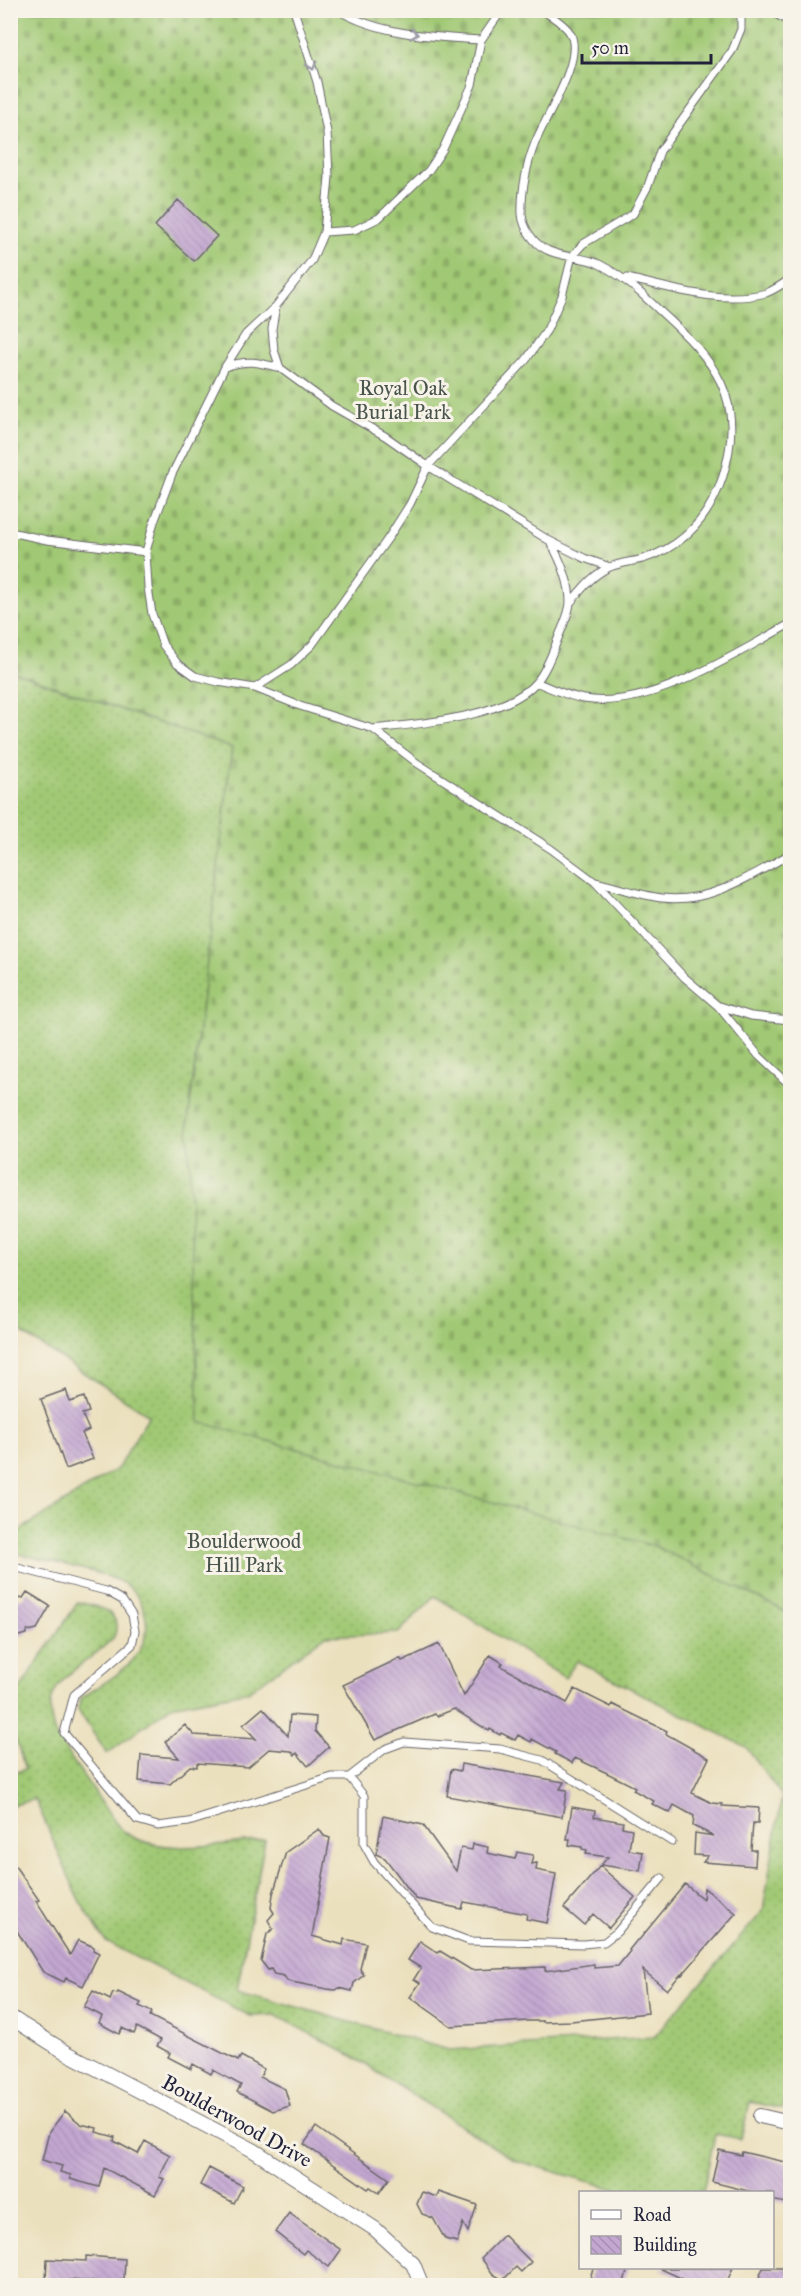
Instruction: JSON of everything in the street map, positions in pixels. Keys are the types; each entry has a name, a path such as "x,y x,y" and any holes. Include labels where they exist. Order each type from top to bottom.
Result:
{"street":[{"name":"Boulderwood Drive","path":"10,2018 67,2053 253,2150 366,2223 413,2264 422,2286"},
{"path":"760,2116 790,2123"}],"lane":[{"path":"294,10 317,82 327,132 329,177 324,232 312,260 276,306 246,334 225,367 172,474 153,525 146,552 152,614 163,645 177,663 195,676 255,688 373,729 417,763 551,849 595,882 684,977 718,1006 759,1056 790,1085"},
{"path":"339,10 348,16 398,32 481,40"},
{"path":"324,232 354,230 379,218 429,170 443,149 472,85 481,40 502,10"},
{"path":"373,729 460,717 489,710 515,698 536,682 552,654 570,603 588,581 610,567 643,559 666,550 690,534 720,485 730,452 732,422 726,391 711,364 688,336 624,278 597,263 547,250 530,237 522,216 526,180 534,145 568,75 574,50 570,33 542,10"},
{"path":"255,688 291,665 312,645 400,521 411,504 428,466 526,360 547,330 562,296 572,255 583,244 633,214 648,186 660,151 732,51 741,29 741,10"},
{"path":"769,10 790,22"},
{"path":"624,278 706,295 740,298 768,292 790,279"},
{"path":"276,306 272,328 274,350 280,368"},
{"path":"225,367 242,361 259,362 280,368 332,406 385,436 428,466 550,541 584,558 610,567"},
{"path":"10,532 47,540 146,552"},
{"path":"550,541 559,557 566,578 570,603"},
{"path":"536,682 556,692 586,699 616,700 688,679 790,624"},
{"path":"595,882 662,898 687,899 714,893 735,884 790,854"},
{"path":"718,1006 752,1016 790,1020"},
{"path":"10,1566 106,1591 122,1600 132,1615 135,1632 132,1645 74,1695 64,1733 137,1820 158,1826 189,1822 332,1777 350,1777 385,1749 404,1742 500,1749 542,1760 672,1842"},
{"path":"350,1777 364,1796 364,1844 374,1862 432,1927 453,1936 469,1941 583,1944 604,1942 616,1932 662,1878"}],"green space":[{"name":"Royal Oak Burial Park","path":"11,11 790,11 790,1614 657,1547 199,1422 188,1123 232,748 11,671"},
{"name":"Boulderwood Hill Park","path":"11,671 232,748 188,1123 657,1547 790,1614 790,2079 783,2109 750,2102 741,2139 715,2134 703,2191 622,2191 514,2160 352,2056 275,2015 250,2016 106,1942 80,1902 35,1799 11,1806 11,1774 25,1769 11,1725 11,1702 78,1602 107,1611 115,1621 114,1637 76,1668 56,1689 51,1702 51,1717 56,1736 115,1822 129,1835 143,1841 177,1847 265,1840 237,1990 449,2050 654,2037 763,1911 782,1796 746,1747 577,1661 565,1678 435,1596 398,1633 325,1636 249,1691 171,1706 107,1754 78,1710 80,1699 120,1672 139,1651 146,1636 147,1625 140,1601 129,1587 120,1581 73,1566 11,1552 11,1536 118,1468 149,1415 11,1326"}],"building":[{"path":"178,200 217,236 194,261 155,226"},
{"path":"66,1390 70,1402 84,1397 89,1412 82,1414 89,1430 82,1433 93,1459 66,1469 41,1399"},
{"path":"27,1592 50,1606 37,1629 10,1638 10,1600 23,1598"},
{"path":"439,1644 464,1696 490,1655 503,1663 501,1666 567,1703 575,1689 667,1731 666,1734 709,1758 692,1793 712,1803 722,1804 722,1806 759,1808 758,1823 753,1823 751,1850 756,1850 755,1866 703,1862 708,1856 694,1855 695,1833 714,1836 693,1826 694,1816 674,1805 670,1813 652,1804 654,1801 633,1790 635,1787 605,1772 575,1758 572,1763 532,1739 531,1742 518,1735 515,1740 490,1729 489,1731 454,1709 437,1716 435,1714 375,1740 343,1685 400,1658 402,1661"},
{"path":"263,1708 288,1736 290,1715 316,1717 315,1731 329,1747 308,1766 297,1753 295,1755 291,1751 269,1749 248,1767 197,1763 197,1767 190,1766 170,1784 139,1781 141,1755 179,1758 165,1742 185,1725 194,1735 256,1739 243,1725"},
{"path":"461,1764 564,1782 560,1789 567,1790 562,1817 447,1796 451,1769 460,1771"},
{"path":"572,1807 595,1811 594,1817 623,1822 622,1827 632,1829 629,1850 643,1852 640,1871 601,1865 608,1857 586,1854 587,1850 582,1847 569,1845 570,1839 567,1839"},
{"path":"383,1816 423,1825 456,1871 461,1848 472,1850 473,1844 488,1847 487,1853 515,1859 517,1852 533,1855 531,1864 537,1863 536,1870 556,1874 547,1923 526,1919 527,1914 470,1903 464,1902 462,1909 416,1899 385,1858 376,1854"},
{"path":"319,1829 324,1836 330,1838 312,1936 343,1945 344,1939 366,1943 360,1969 364,1975 354,1983 352,1991 339,1988 327,1989 287,1981 284,1976 274,1974 271,1969 268,1970 261,1961 267,1934 273,1929 268,1920 274,1913 271,1908 273,1894 286,1852"},
{"path":"10,1859 39,1900 36,1901 70,1955 78,1940 94,1947 93,1950 99,1953 83,1986 66,1978 64,1982 43,1972 10,1920"},
{"path":"600,1866 635,1897 609,1928 593,1914 584,1925 564,1908"},
{"path":"685,1884 703,1899 704,1888 736,1913 667,1990 643,1970 648,2013 571,2021 451,2026 410,1997 420,1983 414,1979 421,1968 408,1960 420,1941 471,1970 545,1967 545,1971 594,1964 594,1968 618,1966"},
{"path":"93,1991 110,2000 113,1993 118,1992 141,2003 139,2006 152,2012 150,2016 238,2061 241,2056 264,2069 260,2077 285,2089 290,2106 273,2111 237,2092 241,2085 213,2070 211,2074 193,2064 191,2069 168,2057 170,2053 157,2046 161,2040 137,2027 134,2034 122,2028 119,2034 99,2023 102,2016 84,2007"},
{"path":"65,2111 81,2124 97,2128 96,2132 115,2137 114,2141 138,2154 145,2141 170,2155 159,2177 164,2179 155,2195 104,2168 99,2187 70,2179 71,2175 60,2172 62,2166 42,2160 49,2132"},
{"path":"316,2127 389,2179 379,2193 370,2187 368,2189 304,2144"},
{"path":"719,2150 741,2155 742,2152 790,2163 790,2204 774,2200 774,2191 748,2191 712,2182"},
{"path":"209,2168 243,2186 234,2203 200,2185"},
{"path":"422,2192 437,2197 439,2192 477,2205 468,2232 463,2223 457,2242 445,2239 433,2218 422,2214 417,2204"},
{"path":"289,2213 341,2250 329,2267 306,2250 303,2254 275,2232"},
{"path":"504,2235 531,2262 521,2272 516,2267 503,2280 493,2274 481,2258"},
{"path":"86,2256 125,2259 124,2279 121,2279 121,2286 98,2286 98,2282 46,2280 47,2259 86,2261"},
{"path":"790,2268 790,2286 768,2286 758,2280 763,2269"},
{"path":"593,2269 628,2269 623,2286 588,2286"},
{"path":"661,2269 733,2269 725,2286 713,2286 698,2279 696,2285"}]}
